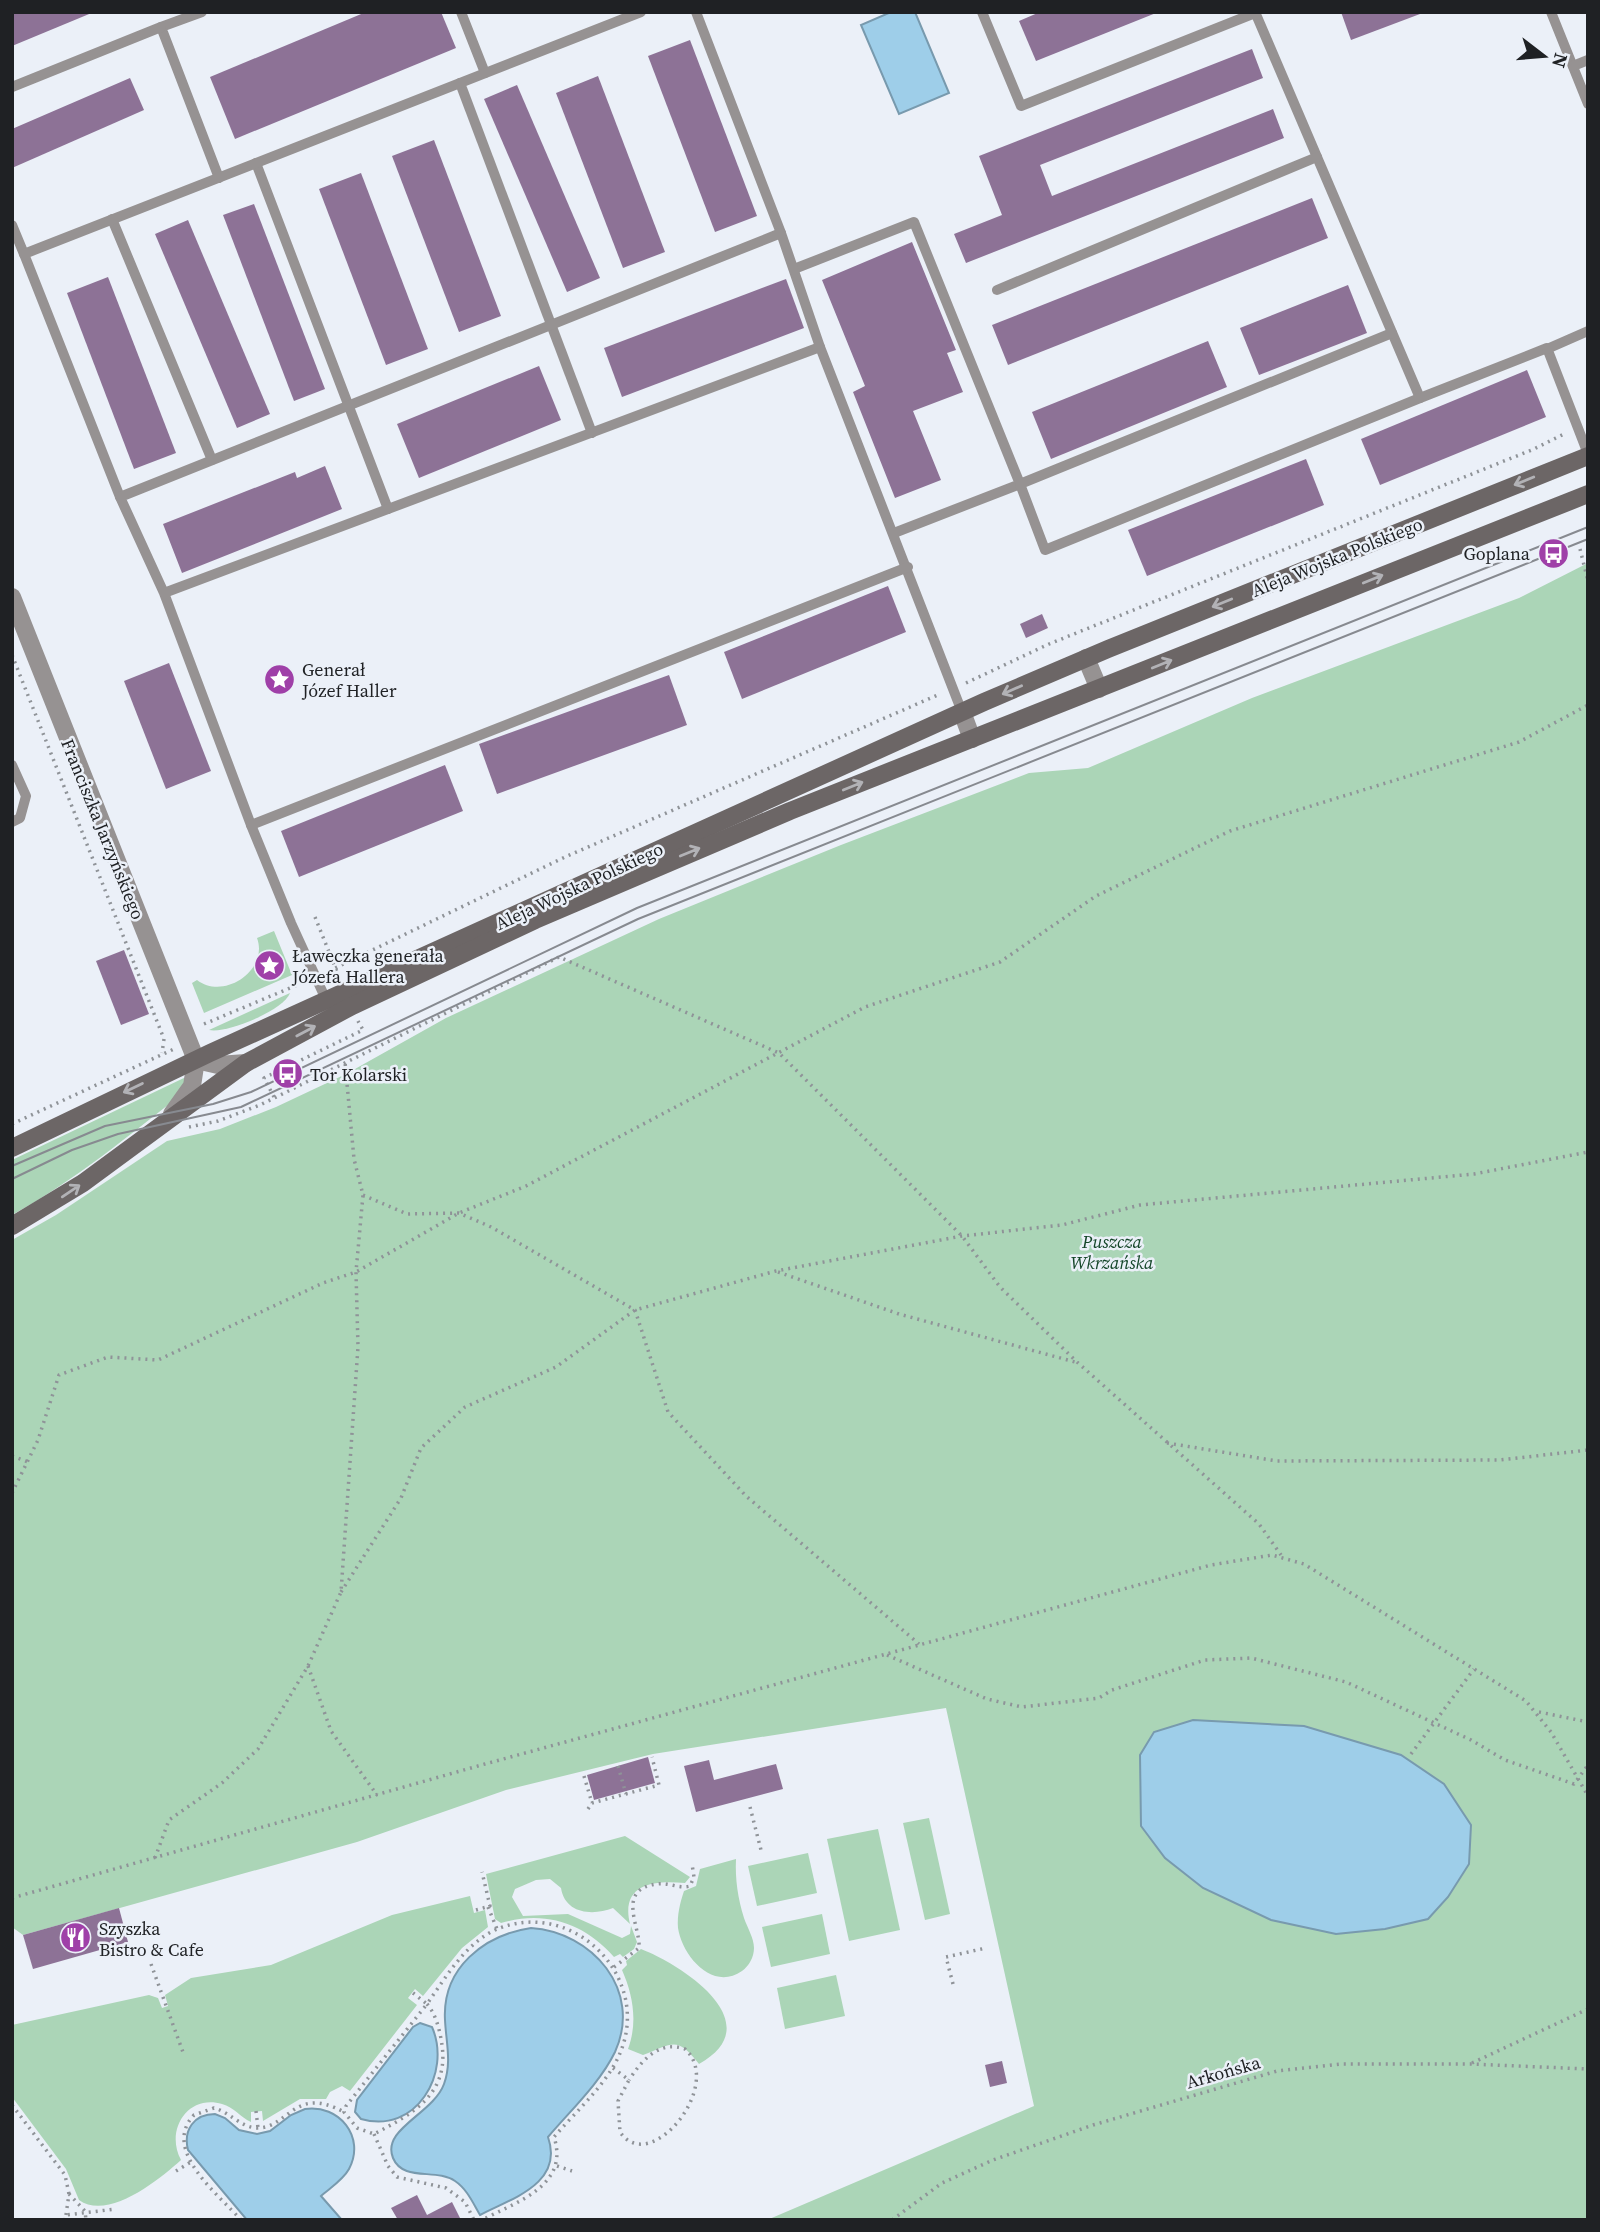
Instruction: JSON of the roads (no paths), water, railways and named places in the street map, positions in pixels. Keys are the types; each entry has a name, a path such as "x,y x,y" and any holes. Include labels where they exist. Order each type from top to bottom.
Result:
{"main road":[{"name":"Aleja Wojska Polskiego","path":"12,1226 83,1183 246,1063 330,1008 962,712 1086,658 1588,455"},
{"name":"Aleja Wojska Polskiego","path":"12,1148 195,1060 330,1008 677,857 1588,494"}],"street":[{"name":"Franciszka Jarzyńskiego","path":"12,597 195,1060"},
{"path":"1086,658 1099,689"},
{"path":"962,712 972,739"},
{"name":"Aleja Wojska Polskiego","path":"170,1117 192,1086 195,1060 218,1065 246,1063"}],"lane":[{"path":"12,88 202,12"},
{"path":"461,12 485,74"},
{"path":"24,254 641,12"},
{"path":"696,12 781,233 820,347 908,567 962,712"},
{"path":"1552,12 1588,104"},
{"path":"983,13 1021,106 1255,13 1420,398"},
{"path":"161,27 219,178"},
{"path":"1573,66 1588,60"},
{"path":"460,83 592,433"},
{"path":"997,290 1317,157"},
{"path":"256,163 388,509"},
{"path":"112,219 212,460"},
{"path":"794,269 914,222 1045,550 1588,331"},
{"path":"12,225 120,497 164,593 251,825 291,923 318,976 330,1008"},
{"path":"120,497 781,233"},
{"path":"894,533 1392,333"},
{"path":"164,593 820,347"},
{"path":"1547,349 1588,455"},
{"path":"251,825 908,567"},
{"path":"12,765 15,780 26,796 20,818 12,822"}],"water":[{"path":"891,12 915,12 949,93 899,114 861,25"},
{"path":"1193,1720 1304,1726 1401,1755 1444,1784 1471,1825 1469,1864 1448,1897 1428,1919 1385,1929 1336,1934 1271,1920 1203,1888 1165,1858 1141,1826 1140,1755 1154,1732"},
{"path":"531,1928 574,1940 606,1968 617,1987 622,2007 622,2029 615,2052 601,2075 548,2137 551,2153 549,2166 542,2177 520,2195 480,2215 459,2184 447,2177 404,2170 393,2158 391,2148 394,2138 430,2104 444,2084 448,2060 446,2001 458,1970 482,1946 497,1938"},
{"path":"420,2023 432,2027 437,2045 433,2081 425,2096 413,2109 398,2118 381,2122 361,2119 355,2112 357,2100 413,2027"},
{"path":"305,2109 329,2112 346,2125 352,2135 353,2157 349,2169 321,2196 342,2220 247,2220 188,2150 187,2136 192,2124 201,2117 215,2114 225,2118 239,2130 257,2134 270,2131 291,2115"}],"tram line":[{"path":"12,1166 105,1126 213,1104 251,1092 637,908 1588,527"},
{"path":"12,1179 72,1150 118,1134 241,1107 638,919 1588,539"}],"place":[{"name":"Goplana","path":"1553,553"},
{"name":"Generał Józef Haller","path":"279,679"},
{"name":"Ławeczka generała Józefa Hallera","path":"269,965"},
{"name":"Tor Kolarski","path":"287,1074"},
{"name":"Szyszka Bistro & Cafe","path":"76,1938"}],"park label":[{"name":"Puszcza Wkrzańska","path":"1112,1251"}]}
